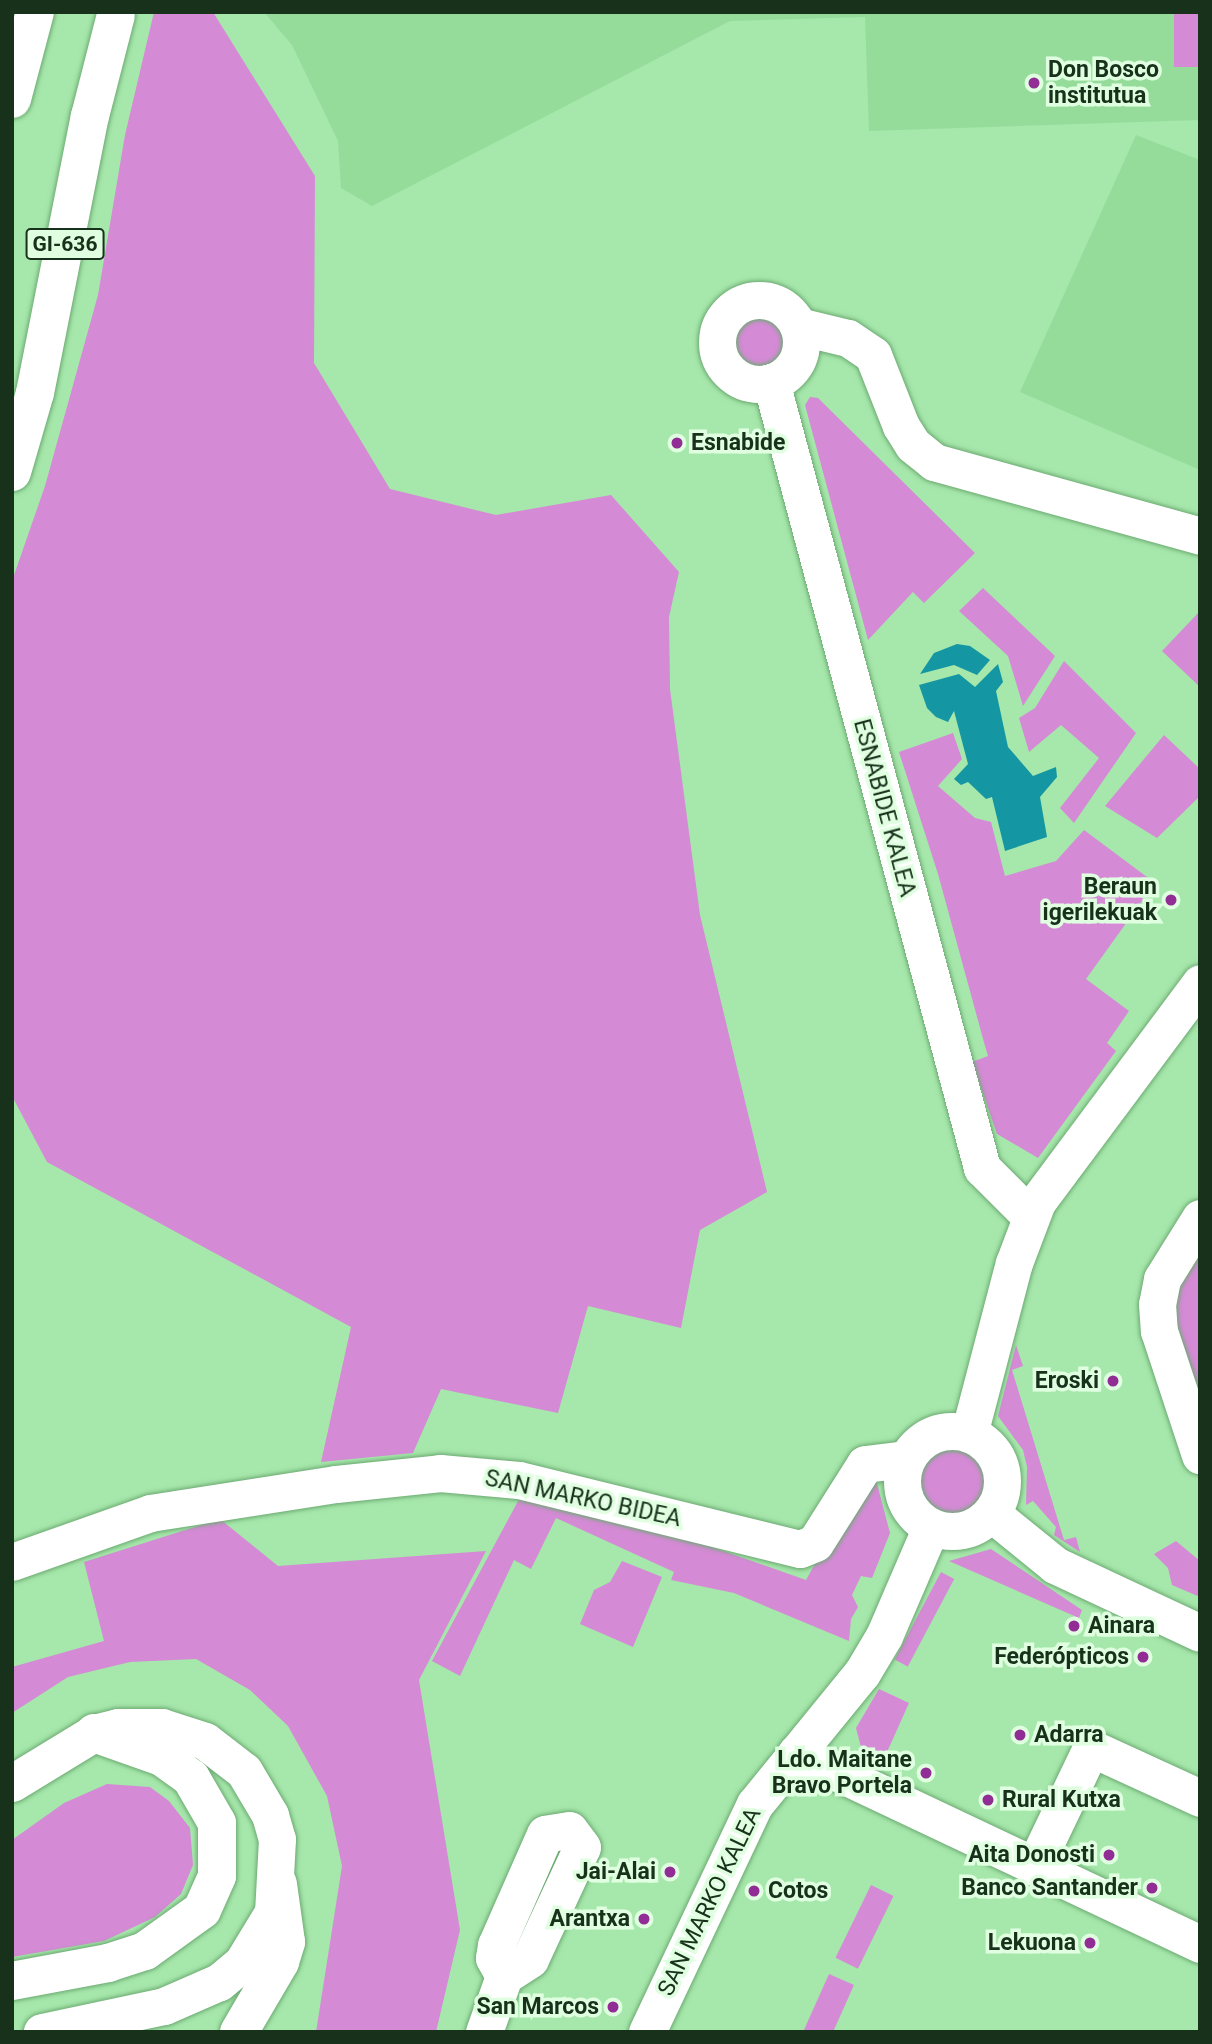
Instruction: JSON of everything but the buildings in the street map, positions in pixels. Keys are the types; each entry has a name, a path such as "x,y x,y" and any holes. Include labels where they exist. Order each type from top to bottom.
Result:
{"main road":[{"path":"12,99 35,12"},
{"name":"GI-636","path":"12,472 35,393 90,116 116,15"},
{"path":"12,1981 108,1964 145,1951 202,1910 217,1877 217,1823 191,1778 162,1757 94,1733"},
{"path":"239,2032 280,1962 286,1942 278,1884"}],"street":[{"path":"798,326 799,356 785,376 771,382 741,381 722,365 716,347 720,322 730,310 756,299 781,306 798,326 848,338 873,355 901,426 913,445 934,462 1200,536"},
{"name":"ESNABIDE KALEA","path":"771,382 982,1168 1030,1216"},
{"path":"969,1434 979,1385 1030,1216 1200,983"},
{"path":"1200,1218 1162,1279 1157,1304 1159,1331 1200,1455"},
{"path":"940,1432 969,1434 991,1449 998,1461 1002,1488 991,1513 970,1528 931,1527 908,1506 902,1491 906,1459 915,1447 940,1432"},
{"name":"SAN MARKO BIDEA","path":"12,1562 150,1513 336,1483 440,1473 519,1480 800,1549 815,1543 865,1464 906,1459"},
{"path":"991,1513 1055,1565 1200,1633"},
{"name":"SAN MARKO KALEA","path":"647,2032 755,1804 862,1673 884,1636 931,1527"},
{"path":"12,1783 94,1733 118,1727 162,1727 205,1741 226,1754 259,1791 271,1815 277,1839 278,1884 273,1912 260,1938 242,1963 219,1982 163,2006 42,2032"},
{"path":"1034,1867 1091,1748 1200,1798"},
{"path":"796,1753 1200,1944"},
{"path":"484,2032 504,1976"}],"shaded area":[{"path":"154,12 213,12 315,176 314,363 390,489 496,515 611,495 679,572 669,617 670,689 700,915 767,1192 700,1230 681,1328 588,1306 558,1413 441,1389 413,1453 321,1462 351,1327 47,1162 12,1096 12,581 45,486 98,295 125,135"},
{"name":"Don Bosco institutua","path":"264,12 1200,12 1200,120 869,131 865,17 730,21 372,206 341,188 338,141 292,45"},
{"path":"1174,12 1200,12 1200,67 1174,67"},
{"path":"1136,135 1200,160 1200,470 1020,392"},
{"path":"758,315 768,317 776,323 782,331 782,351 776,359 768,365 758,367 748,365 740,359 734,351 732,341 734,331 740,323 748,317"},
{"path":"810,397 818,398 975,553 924,603 913,592 868,640 805,405"},
{"path":"983,588 1055,656 1023,706 1008,656 959,611"},
{"path":"1200,611 1200,687 1162,651"},
{"path":"1064,661 1136,733 1074,823 1060,808 1099,758 1061,725 1029,752 1019,718 1035,708"},
{"path":"953,733 962,759 938,786 975,818 991,822 1005,876 1056,861 1084,830 1155,883 1086,979 1129,1011 1107,1043 1116,1051 1038,1158 997,1134 972,1062 988,1056 938,874 899,752"},
{"path":"1164,735 1200,769 1200,796 1157,838 1105,806"},
{"path":"1200,1229 1200,1410 1170,1318 1171,1296"},
{"path":"1016,1345 1023,1366 1012,1370 1064,1540 1076,1537 1080,1552 1054,1535 1056,1527 1033,1501 1026,1505 1027,1467 1023,1450 998,1416"},
{"path":"953,1442 967,1445 979,1453 987,1465 990,1479 987,1493 979,1505 967,1513 953,1516 939,1513 927,1505 919,1493 916,1479 919,1465 927,1453 939,1445"},
{"path":"875,1476 890,1533 872,1578 861,1576 852,1595 858,1607 851,1619 849,1641 734,1593 671,1580 674,1572 556,1518 531,1569 514,1560 460,1676 432,1661 524,1490 563,1495 806,1580 847,1506"},
{"path":"220,1519 278,1566 486,1551 419,1680 460,1930 436,2032 316,2032 342,1866 327,1796 288,1726 250,1690 196,1659 130,1662 68,1677 12,1713 12,1667 104,1641 84,1562"},
{"path":"1176,1541 1200,1561 1200,1597 1172,1585 1168,1568 1154,1554"},
{"path":"991,1549 1082,1610 1079,1618 949,1561"},
{"path":"622,1561 662,1577 633,1647 580,1624 594,1590 610,1582"},
{"path":"941,1572 954,1579 908,1666 895,1659"},
{"path":"879,1689 909,1703 883,1761 861,1747 856,1728"},
{"path":"107,1784 150,1787 169,1801 190,1828 193,1865 181,1894 155,1917 104,1941 12,1957 12,1840 64,1803"},
{"path":"871,1885 893,1896 858,1969 835,1958"},
{"path":"829,1974 854,1985 833,2032 803,2032"}],"water":[{"path":"957,644 970,646 990,660 977,675 954,665 920,674 934,653"},
{"path":"998,664 1003,682 996,691 1008,747 1033,776 1056,767 1057,777 1040,797 1047,837 1005,851 992,797 986,799 968,782 961,785 954,779 968,764 954,711 948,722 936,717 927,708 919,685 959,674 975,687"}],"place":[{"name":"Don Bosco institutua","path":"1034,83"},
{"name":"Esnabide","path":"677,443"},
{"name":"Beraun igerilekuak","path":"1171,900"},
{"name":"Eroski","path":"1113,1381"},
{"name":"Ainara","path":"1074,1626"},
{"name":"Federópticos","path":"1143,1657"},
{"name":"Adarra","path":"1020,1735"},
{"name":"Ldo. Maitane Bravo Portela","path":"926,1773"},
{"name":"Rural Kutxa","path":"988,1800"},
{"name":"Aita Donosti","path":"1109,1855"},
{"name":"Jai-Alai","path":"670,1872"},
{"name":"Banco Santander","path":"1152,1888"},
{"name":"Cotos","path":"754,1891"},
{"name":"Arantxa","path":"644,1919"},
{"name":"Lekuona","path":"1090,1943"},
{"name":"San Marcos","path":"613,2007"}]}
